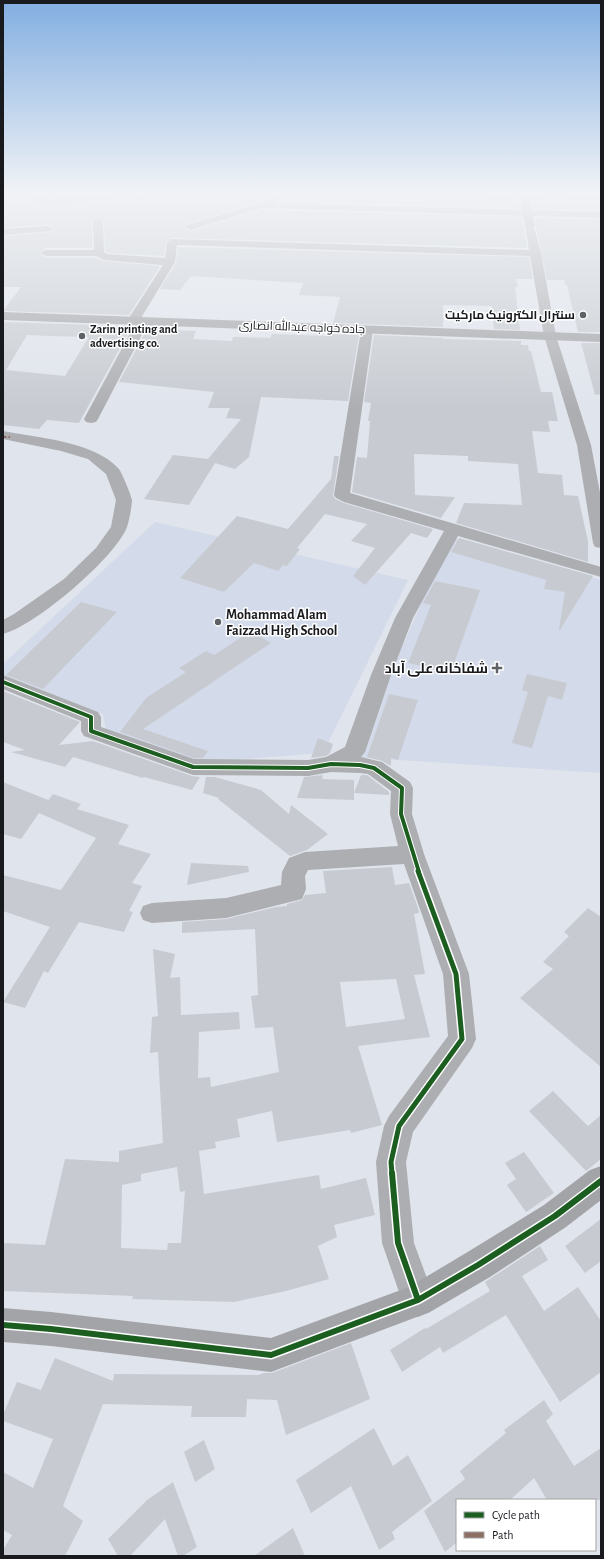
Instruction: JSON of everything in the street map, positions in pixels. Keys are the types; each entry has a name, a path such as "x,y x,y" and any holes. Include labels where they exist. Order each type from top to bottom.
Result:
{"main road":[{"name":"جاده خواجه عبدالله انصاری","path":"3,316 601,338"},
{"path":"3,1325 51,1329 271,1355 418,1300 478,1265 555,1216 601,1181"}],"street":[{"path":"92,419 138,321 169,265"},
{"path":"538,265 550,336 584,446 601,543"},
{"path":"367,330 342,495 350,499 453,530 601,572"},
{"path":"3,435 64,447 93,456 112,472 124,500 119,527 102,552 70,583 21,618 3,628"},
{"path":"331,764 354,752 380,675 404,618 453,530"},
{"path":"3,682 91,717 91,731 193,767 308,768 331,764 360,765 374,768 402,788 401,814 412,854 456,974 462,1039 399,1126 391,1162 398,1243 418,1300"},
{"path":"152,913 226,908 293,892 294,868 296,864 305,861 412,854"}],"shaded area":[{"name":"Mohammad Alam Faizzad High School","path":"155,522 408,580 323,753 194,763 106,730 103,714 3,677 3,664"},
{"name":"شفاخانه علی آباد","path":"451,537 601,580 601,773 353,757"}],"building":[{"path":"3,265 160,266 129,315 3,311 21,287 3,287"},
{"path":"175,265 530,265 533,279 516,279 518,287 515,287 520,330 494,329 492,306 443,305 443,327 333,323 340,297 299,295 303,283 191,276 180,290 160,289"},
{"path":"544,265 601,265 601,332 578,332 567,285 565,285 564,280 547,280"},
{"path":"3,322 128,326 127,328 131,328 79,423 47,420 39,429 3,425","holes":["27,335 89,337 65,376 6,370"]},
{"path":"147,329 196,331 193,339 232,341 233,337 270,338 272,334 330,336 331,334 359,335 348,401 261,397 249,457 235,469 215,463 189,505 144,499 173,455 208,459 241,419 226,418 230,408 208,408 214,392 119,382"},
{"path":"374,335 521,341 521,345 528,345 529,351 531,351 541,392 552,392 558,421 548,421 550,432 532,431 538,473 562,475 564,495 578,496 588,541 588,562 456,523 464,503 522,505 518,464 468,461 468,456 414,454 415,495 455,497 441,518 352,492 357,457 367,458 370,421 368,421 371,403 364,402"},
{"path":"581,343 601,343 601,394 595,395"},
{"path":"334,456 339,456 333,495 335,499 433,529 427,538 411,533 365,585 353,576 375,548 351,541 367,524 325,514 297,548 300,549 287,566 283,565 278,571 254,563 224,592 180,578 237,516 288,529 331,479"},
{"path":"459,538 593,576 560,630 565,592 544,589 546,580 451,552"},
{"path":"435,581 480,590 451,672 408,663 431,605 423,603"},
{"path":"81,602 117,612 43,689 6,675"},
{"path":"251,631 271,643 143,729 208,751 203,758 194,758 120,732 146,698 186,672 179,668 206,651 214,655"},
{"path":"527,674 567,683 562,700 548,696 532,748 512,743 528,692 522,690"},
{"path":"3,691 80,722 59,745 93,741 192,776 200,777 192,790 144,777 143,778 73,757 65,767 11,752 25,750 3,742"},
{"path":"389,694 418,700 398,760 391,758 391,766 382,761 367,757"},
{"path":"318,738 333,744 330,753 326,756 311,758"},
{"path":"323,775 322,779 354,780 354,800 297,798 304,777"},
{"path":"361,775 367,775 389,792 389,795 354,793"},
{"path":"206,777 215,777 261,790 289,814 291,805 328,834 307,850 290,856 218,799 219,798 203,793"},
{"path":"3,782 48,800 47,802 53,794 81,804 77,809 129,825 118,844 151,854 132,883 142,886 129,911 133,912 124,932 79,922 48,973 44,971 25,1008 3,1002 50,927 3,911 3,875 61,890 96,838 39,813 21,839 3,834"},
{"path":"191,863 248,866 249,872 187,885"},
{"path":"392,867 395,885 409,883 419,913 414,914 425,974 414,975 430,1037 358,1046 382,1125 351,1133 350,1130 277,1142 272,1111 237,1119 240,1137 215,1142 216,1148 199,1151 204,1194 319,1175 321,1189 366,1178 375,1215 334,1225 337,1237 318,1246 329,1279 286,1291 234,1302 132,1299 133,1296 3,1291 3,1243 45,1245 65,1159 119,1162 119,1151 163,1143 158,1052 150,1053 152,1017 158,1016 153,949 175,954 170,978 180,977 181,1015 239,1012 240,1029 199,1032 198,1078 210,1077 211,1087 279,1072 273,1027 255,1028 251,996 258,995 255,929 182,933 182,922 226,919 276,907 287,906 287,904 302,900 305,895 326,893 323,871","holes":["396,979 405,1019 346,1027 340,982","177,1167 180,1192 185,1191 181,1243 168,1243 167,1250 121,1248 122,1185 141,1181 141,1174"]},
{"path":"588,908 601,917 601,1067 520,998 553,969 543,962 569,936 564,932"},
{"path":"553,1091 588,1126 601,1115 601,1159 586,1171 529,1111"},
{"path":"524,1152 554,1193 526,1212 507,1185 516,1179 505,1163"},
{"path":"601,1219 601,1261 585,1273 565,1246"},
{"path":"540,1246 548,1260 522,1276 544,1311 578,1287 601,1321 601,1372 560,1402 506,1315 443,1353 440,1347 402,1372 390,1350 490,1291 485,1282"},
{"path":"351,1343 370,1399 286,1435 277,1400 247,1399 246,1417 191,1417 192,1406 103,1404 63,1506 83,1521 65,1556 3,1556 3,1550 12,1535 3,1530 3,1472 33,1488 53,1439 3,1421 3,1415 17,1382 41,1390 55,1358 113,1381 114,1374 258,1375 272,1373"},
{"path":"544,1400 553,1414 546,1421 574,1466 601,1448 601,1500 546,1499 534,1478 511,1499 456,1499 456,1543 445,1552 424,1511 465,1479 460,1471 506,1433 504,1430"},
{"path":"374,1428 393,1466 408,1455 432,1501 392,1532 395,1539 379,1550 351,1486 311,1513 296,1480"},
{"path":"204,1440 215,1469 195,1482 184,1452"},
{"path":"173,1482 197,1547 183,1556 178,1556 165,1519 130,1556 118,1556 108,1539 147,1500"},
{"path":"293,1528 305,1556 254,1556"}],"marked path":[{"path":"3,437 10,437"}],"cycle path":[{"path":"3,682 91,717 91,731 193,767 308,768 331,764 360,765 374,768 402,788 401,814 412,854 456,974 462,1039 399,1126 391,1162 398,1243 418,1300"},
{"path":"3,1325 51,1329 271,1355 418,1300 478,1265 555,1216 601,1181"}],"place":[{"name":"سنترال الکترونیک مارکیت","path":"583,315"},
{"name":"Zarin printing and advertising co.","path":"82,336"},
{"name":"Mohammad Alam Faizzad High School","path":"218,622"},
{"name":"شفاخانه علی آباد","path":"497,668"}]}
